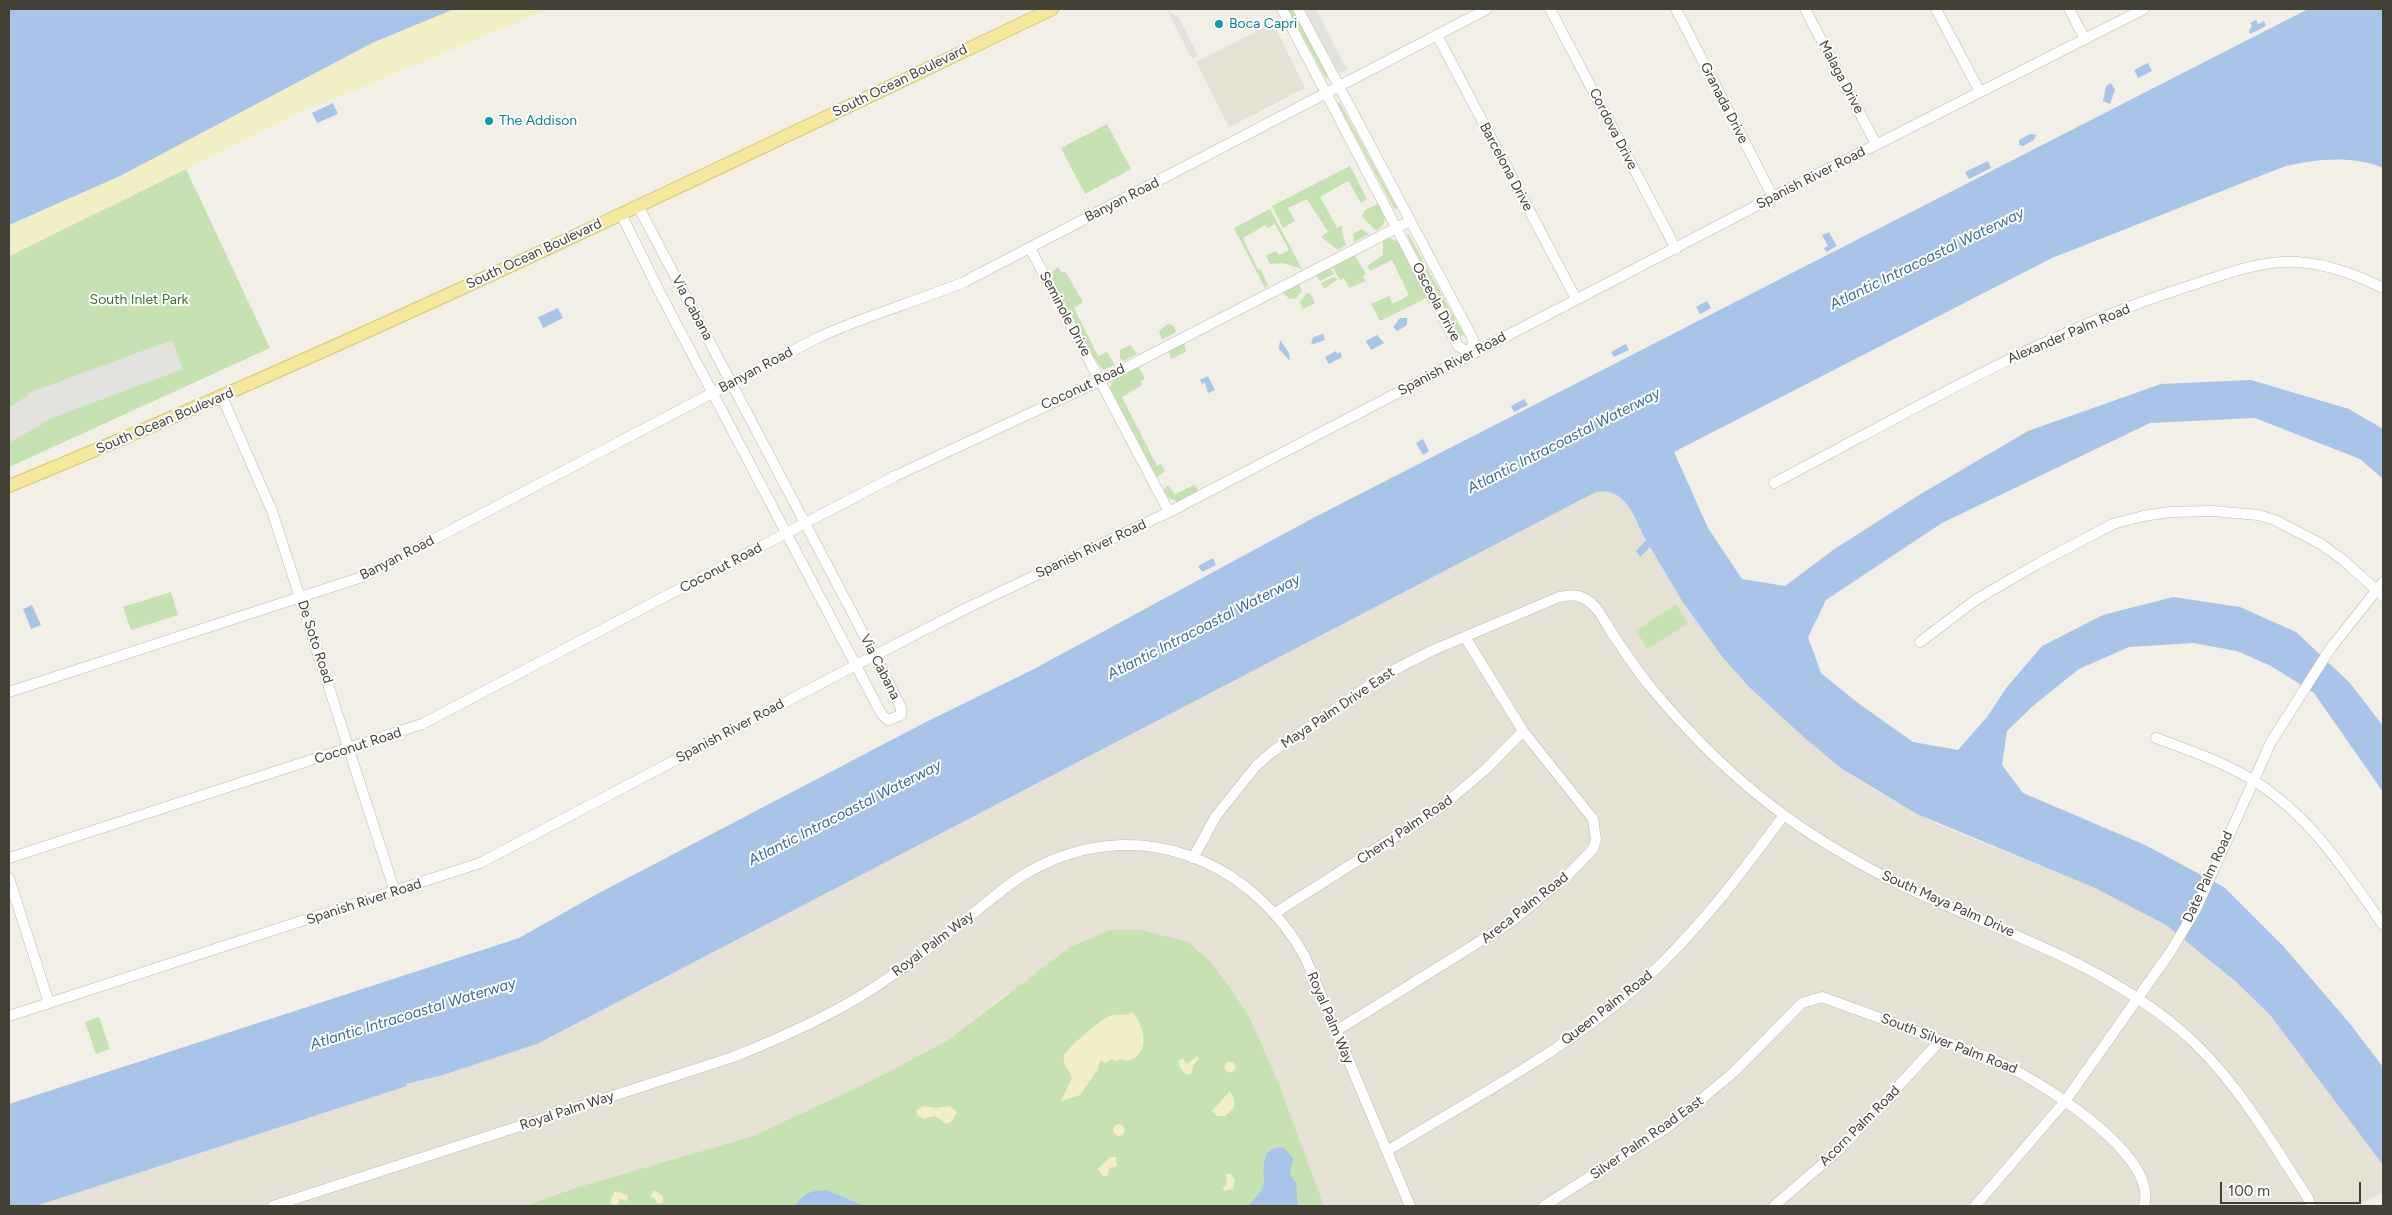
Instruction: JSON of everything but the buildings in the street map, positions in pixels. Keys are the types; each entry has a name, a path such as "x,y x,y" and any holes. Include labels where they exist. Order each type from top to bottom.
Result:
{"main road":[{"name":"South Ocean Boulevard","path":"9,486 222,397 621,214 1052,9"}],"street":[{"name":"Osceola Drive","path":"1282,9 1458,346 1471,354 1473,339 1298,9"},
{"name":"Banyan Road","path":"9,692 362,577 712,393 848,324 933,295 964,282 1487,9"},
{"name":"Cordova Drive","path":"1550,9 1676,249"},
{"name":"Granada Drive","path":"1676,9 1773,197"},
{"name":"Malaga Drive","path":"1805,9 1876,144"},
{"path":"1936,9 1980,92"},
{"path":"2069,9 2085,39"},
{"name":"Spanish River Road","path":"9,1016 396,892 480,863 875,655 986,599 1169,512 1773,197 2144,9"},
{"name":"Barcelona Drive","path":"1437,35 1576,300"},
{"name":"Via Cabana","path":"621,214 712,393 882,715 888,720 897,718 901,715 902,708 638,206"},
{"name":"Coconut Road","path":"9,858 350,749 422,724 904,472 1100,381 1410,221"},
{"name":"Seminole Drive","path":"1030,248 1169,512"},
{"name":"Alexander Palm Road","path":"1774,483 2009,359 2142,302 2220,276 2282,262 2304,263 2346,272 2383,288"},
{"name":"De Soto Road","path":"222,397 269,501 396,892"},
{"path":"1920,642 1977,599 2038,563 2113,524 2170,512 2212,511 2258,516 2275,520 2320,544 2381,589"},
{"name":"Date Palm Road","path":"1975,1206 2066,1100 2171,951 2196,909 2271,742 2330,649 2381,589"},
{"name":"Maya Palm Drive East","path":"1193,858 1216,816 1256,766 1346,700 1388,673 1464,637 1559,597 1569,595 1582,598"},
{"name":"South Maya Palm Drive","path":"1582,598 1595,608 1624,652 1673,713 1728,769 1784,815 1834,849 1904,886 2066,956 2101,974 2180,1029 2222,1074 2308,1198 2311,1206"},
{"name":"Areca Palm Road","path":"1336,1031 1511,922 1567,876 1593,849 1596,829 1593,819 1523,731 1464,637"},
{"name":"Cherry Palm Road","path":"1276,913 1440,808 1486,769 1523,731"},
{"path":"2156,738 2202,755 2253,780 2282,801 2319,836 2383,925"},
{"name":"Queen Palm Road","path":"1387,1151 1554,1049 1634,989 1698,926 1734,883 1784,815"},
{"name":"Royal Palm Way","path":"273,1206 733,1057 769,1043 839,1009 872,989 920,956 1013,882 1055,860 1088,850 1130,846 1161,848 1193,858 1229,874 1251,890 1276,913 1305,957 1410,1206"},
{"path":"9,878 49,1003"},
{"name":"South Silver Palm Road","path":"1809,1000 1822,997 1832,999 2017,1069 2066,1100 2090,1118 2111,1139 2136,1170 2146,1190 2144,1206"},
{"name":"Silver Palm Road East","path":"1544,1206 1632,1151 1702,1100 1766,1042 1802,1003 1809,1000"},
{"name":"Acorn Palm Road","path":"1774,1206 1839,1150 1941,1040"}],"shaded area":[{"path":"1304,9 1316,9 1347,70 1340,73 1337,70"},
{"path":"1167,10 1179,18 1198,56 1192,59"},
{"path":"1273,23 1305,88 1229,127 1196,62"},
{"path":"172,340 183,369 52,418 9,443 9,408 34,391"},
{"path":"1607,491 1615,493 1625,500 1646,540 1636,551 1641,556 1649,546 1682,601 1723,658 1749,687 1842,769 1876,791 1937,824 2095,888 2124,902 2166,925 2235,981 2270,1015 2383,1165 2383,1192 2357,1206 1324,1206 1278,1081 1249,1016 1009,992 948,1040 873,1080 753,1136 575,1188 524,1206 36,1206 406,1086 406,1084 443,1075 537,1044 1596,492"}],"green space":[{"path":"1288,9 1292,9 1328,77 1326,79"},
{"path":"1339,101 1397,208 1395,210 1338,104"},
{"path":"1107,124 1131,169 1085,194 1061,148"},
{"path":"1350,166 1367,199 1361,203 1348,181 1320,197 1337,228 1343,225 1342,232 1346,245 1338,250 1321,237 1328,232 1307,199 1288,208 1295,221 1283,228 1272,206"},
{"name":"South Inlet Park","path":"186,169 270,348 9,467 9,256"},
{"path":"1378,204 1385,218 1383,226 1376,231 1362,216 1365,210"},
{"path":"1270,209 1302,269 1284,263 1270,264 1266,256 1276,251 1279,255 1289,250 1275,224 1268,228 1266,225 1243,238 1258,270 1261,269 1268,286 1265,288 1234,228"},
{"path":"1362,229 1369,234 1354,242 1353,234"},
{"path":"1408,233 1464,335 1460,337 1407,235"},
{"path":"1389,238 1399,242 1428,297 1380,321 1371,304 1389,296 1393,304 1409,295 1392,260 1370,271 1367,266 1383,255 1383,240"},
{"path":"1354,254 1366,274 1363,276 1366,281 1349,288 1344,278 1340,280 1332,267"},
{"path":"1058,267 1062,273 1065,271 1083,302 1074,308 1098,356 1107,352 1115,365 1103,370 1090,352 1050,274"},
{"path":"1330,267 1334,274 1320,281 1315,274"},
{"path":"1333,277 1338,279 1324,289 1321,283"},
{"path":"1299,284 1302,291 1296,298 1289,299 1282,291"},
{"path":"1307,293 1310,293 1315,303 1303,309 1300,302"},
{"path":"1168,324 1174,326 1176,332 1162,340 1159,331"},
{"path":"1184,343 1186,352 1171,359 1168,350"},
{"path":"1130,345 1137,354 1123,361 1120,358 1120,350"},
{"path":"1136,366 1139,367 1145,379 1141,381 1142,385 1122,397 1157,466 1161,464 1165,471 1157,477 1110,388 1114,378"},
{"path":"1168,485 1175,494 1194,485 1198,489 1196,493 1178,502 1169,498 1163,490"},
{"path":"171,592 178,615 131,630 123,607"},
{"path":"1676,604 1688,623 1648,649 1636,631"},
{"path":"1110,930 1142,930 1188,942 1212,963 1249,1016 1278,1081 1324,1206 524,1206 575,1188 753,1136 873,1080 948,1040 1070,947"},
{"path":"99,1017 110,1049 96,1054 85,1022"}],"sand":[{"path":"20,9 549,9 300,113 9,256 9,16"},
{"path":"1132,1012 1143,1032 1143,1046 1140,1052 1128,1061 1112,1059 1105,1063 1100,1061 1098,1069 1080,1095 1061,1101 1072,1078 1064,1062 1066,1052 1106,1018"},
{"path":"1197,1056 1199,1059 1193,1065 1192,1073 1188,1075 1181,1069 1179,1060 1183,1059 1187,1064"},
{"path":"1228,1062 1232,1062 1235,1067 1234,1071 1228,1072 1225,1069 1225,1065"},
{"path":"1230,1091 1234,1099 1234,1108 1225,1116 1217,1116 1212,1111"},
{"path":"924,1106 935,1108 950,1106 957,1112 952,1121 947,1124 934,1116 924,1119 917,1115 916,1110"},
{"path":"1119,1124 1125,1130 1119,1136 1113,1130"},
{"path":"1110,1157 1116,1157 1117,1166 1110,1168 1107,1176 1103,1176 1098,1169"},
{"path":"1230,1173 1235,1180 1233,1189 1224,1191 1223,1188 1227,1183 1226,1175"},
{"path":"654,1190 663,1196 663,1201 660,1204 657,1203 655,1198 650,1197"},
{"path":"615,1191 627,1195 628,1199 626,1201 620,1199 617,1205 612,1205 610,1201"}],"water":[{"path":"9,9 454,9 372,43 120,176 9,225"},
{"name":"Atlantic Intracoastal Waterway","path":"2308,9 2383,9 2383,168 2358,161 2346,160 2320,160 2283,167 2052,258 1674,452 1708,528 1742,579 1785,586 1833,550 1919,495 2028,431 2161,384 2251,380 2349,409 2383,429 2383,479 2360,459 2255,418 2150,423 1942,523 1826,600 1808,637 1821,673 1858,703 1913,742 1958,750 1987,717 2007,687 2042,646 2103,615 2173,597 2240,607 2296,632 2350,683 2383,726 2383,792 2314,693 2271,666 2237,651 2193,643 2129,647 2079,669 2034,705 2007,731 2002,765 2023,793 2145,845 2224,887 2284,947 2351,1025 2383,1067 2383,1165 2270,1015 2235,981 2166,925 2095,888 1917,814 1842,769 1806,739 1749,687 1723,658 1682,601 1650,547 1640,557 1636,551 1646,540 1628,506 1615,494 1596,492 537,1044 443,1075 406,1084 407,1086 36,1206 9,1206 9,1104 519,938 599,893 926,722 1032,670 1315,517"},
{"path":"2256,20 2258,24 2264,21 2266,26 2250,34 2249,31 2252,26 2250,23"},
{"path":"2148,63 2152,71 2138,78 2134,70"},
{"path":"2111,83 2115,90 2110,104 2103,101 2106,86"},
{"path":"333,103 338,114 317,123 312,113"},
{"path":"2030,134 2036,135 2034,140 2023,146 2019,145 2019,140"},
{"path":"1988,161 1991,168 1969,179 1965,172"},
{"path":"1829,232 1837,246 1826,252 1824,248 1828,246 1822,235"},
{"path":"1707,301 1711,308 1700,314 1696,307"},
{"path":"558,308 563,318 543,328 538,317"},
{"path":"1400,318 1407,318 1407,325 1397,331 1393,327"},
{"path":"1323,334 1325,340 1311,345 1313,337"},
{"path":"1377,335 1384,343 1371,350 1366,341"},
{"path":"1280,340 1289,353 1290,361 1279,349"},
{"path":"1626,344 1629,350 1614,357 1611,352"},
{"path":"1336,351 1337,354 1340,352 1342,357 1329,364 1325,357"},
{"path":"1208,376 1215,390 1208,393 1205,383 1202,384 1200,380"},
{"path":"1524,399 1528,405 1514,412 1511,406"},
{"path":"1423,439 1429,451 1423,455 1416,443"},
{"path":"1213,558 1216,565 1202,572 1198,566"},
{"path":"32,605 41,625 31,629 23,609"},
{"path":"1283,1147 1293,1158 1290,1175 1296,1183 1298,1206 1247,1206 1264,1185 1263,1169 1267,1153 1272,1149"},
{"path":"826,1190 862,1205 885,1206 796,1206 804,1195"}],"place":[{"name":"Boca Capri","path":"1219,24"},
{"name":"The Addison","path":"489,121"}]}
